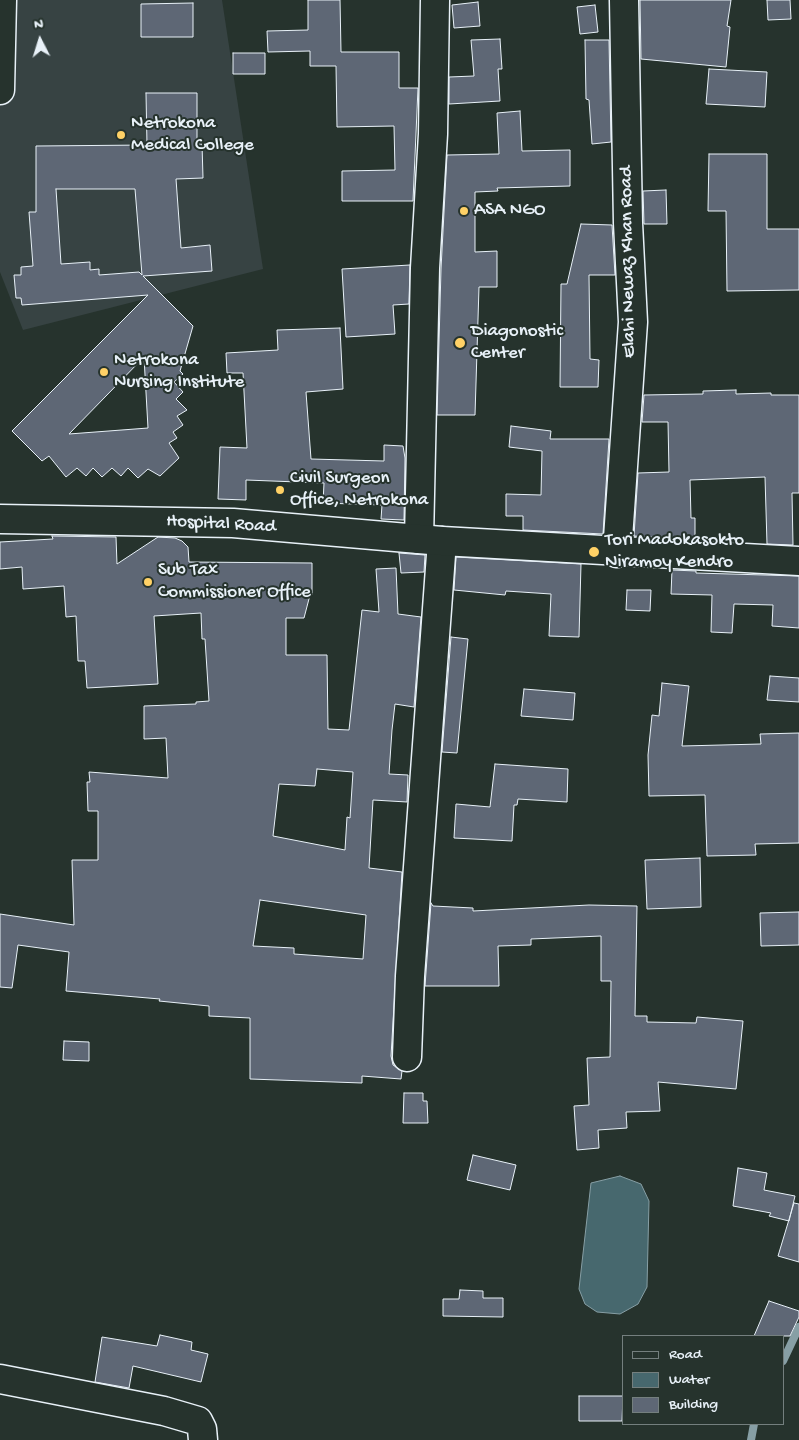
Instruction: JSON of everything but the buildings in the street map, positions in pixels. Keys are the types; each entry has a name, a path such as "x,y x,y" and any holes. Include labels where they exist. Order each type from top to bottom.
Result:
{"street":[{"path":"0,90 2,0"},
{"path":"407,1057 431,540 425,268 433,134 435,0"},
{"name":"Elahi Newaz Khan Road","path":"617,553 633,322 628,223 624,0"},
{"name":"Hospital Road","path":"0,518 232,523 617,553 799,561"},
{"path":"0,1379 164,1410 198,1421 202,1430 203,1440"}],"shaded area":[{"name":"Netrokona Medical College","path":"0,0 222,0 263,269 23,330 0,272"}],"water":[{"path":"620,1176 641,1184 649,1201 647,1287 638,1304 620,1314 597,1312 585,1304 579,1289 591,1183"}],"waterway":[{"path":"784,1359 799,1327"},
{"path":"751,1440 754,1425"}],"place":[{"name":"Netrokona Medical College","path":"121,135"},
{"name":"ASA NGO","path":"464,211"},
{"name":"Diagonostic Center","path":"460,343"},
{"name":"Netrokona Nursing Institute","path":"104,372"},
{"name":"Civil Surgeon Office, Netrokona","path":"280,490"},
{"name":"Tori Madokasokto Niramoy Kendro","path":"594,552"},
{"name":"Sub Tax Commissioner Office","path":"148,582"}]}
